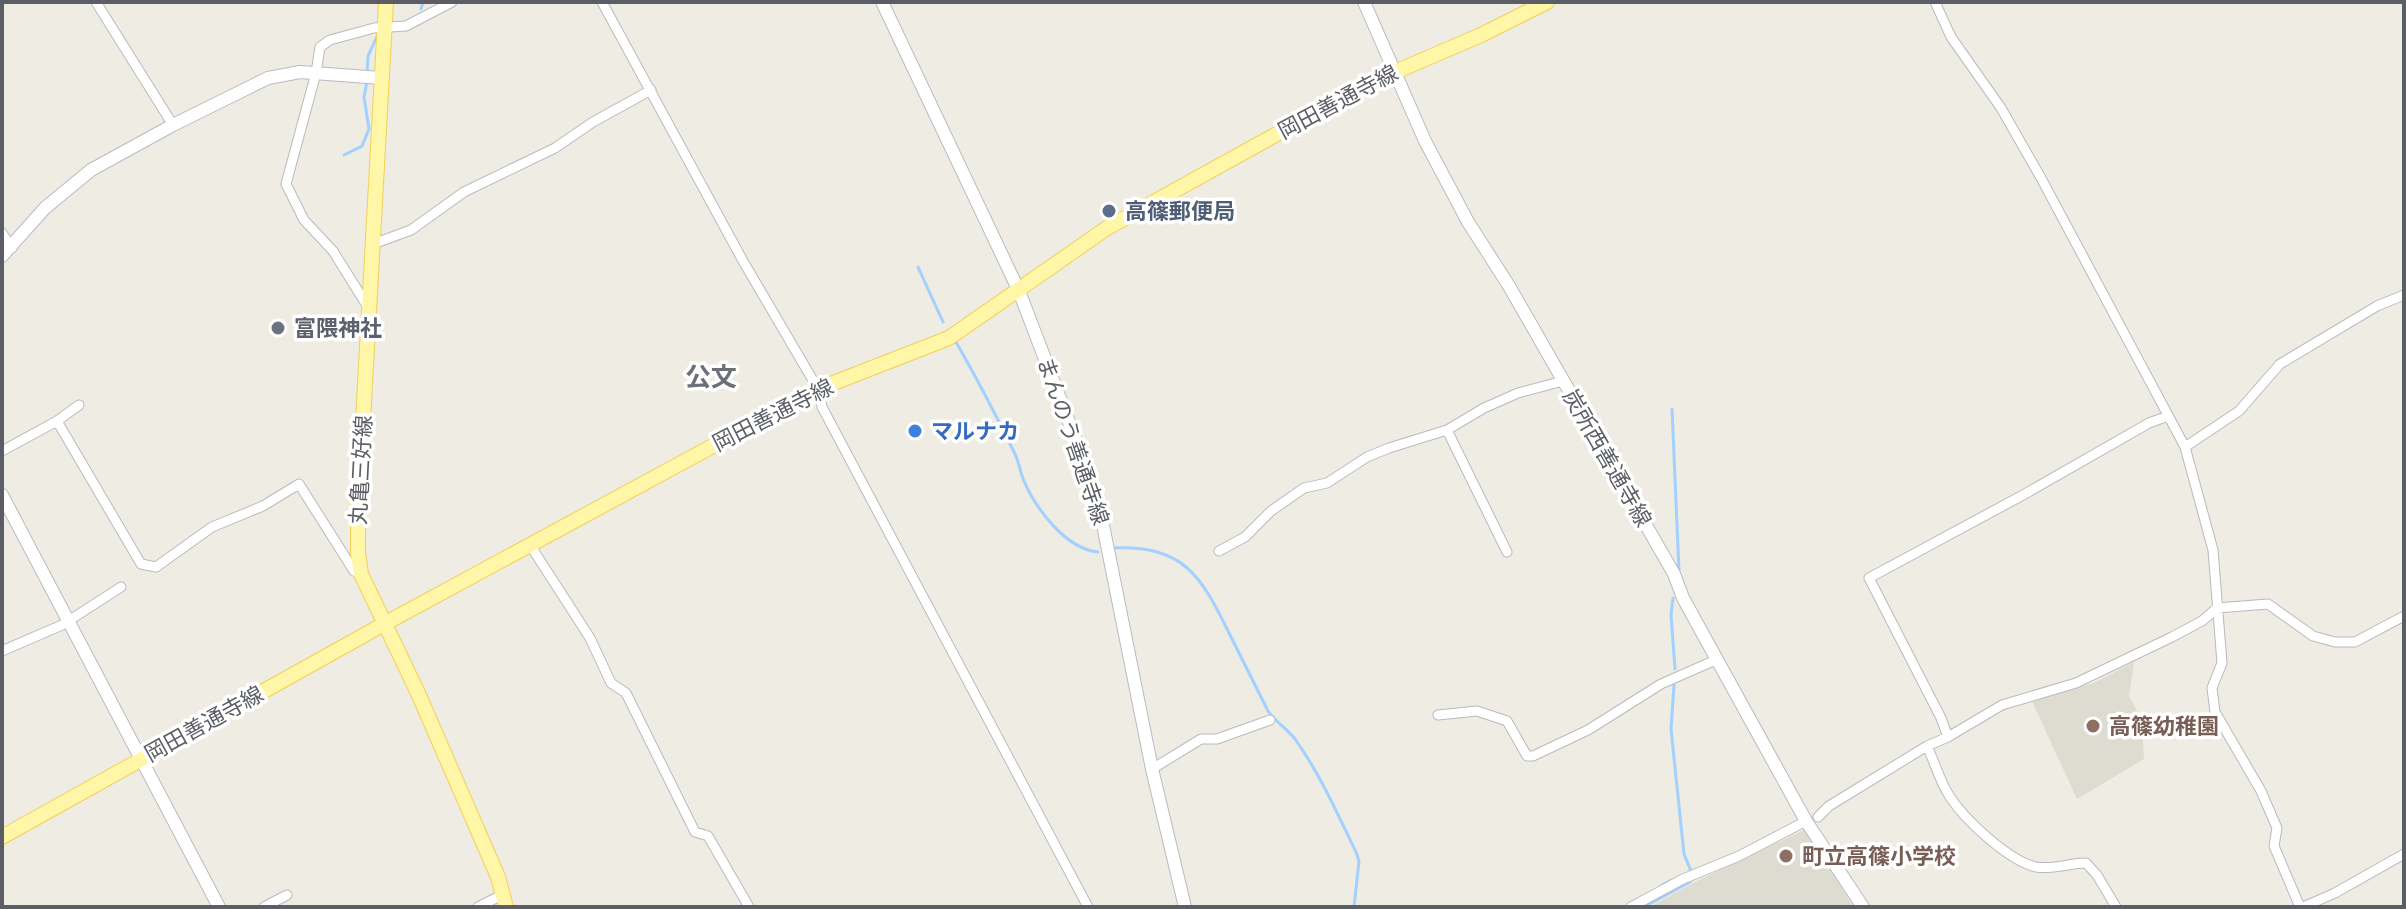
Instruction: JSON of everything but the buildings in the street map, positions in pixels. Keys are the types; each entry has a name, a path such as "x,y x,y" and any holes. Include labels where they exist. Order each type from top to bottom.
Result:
{"main road":[{"name":"丸亀三好線","path":"386,2 377,78 373,244 358,553 361,574 418,693 505,900"},
{"name":"まんのう善通寺線","path":"882,2 1019,291 1063,403 1101,515 1152,769 1185,907"},
{"name":"炭所西善通寺線","path":"1364,2 1425,141 1468,222 1509,286 1674,574 1683,598 1863,907"},
{"name":"岡田善通寺線","path":"2,837 384,624 818,389 949,338 1107,228 1395,72 1547,2"},
{"path":"7,252 45,208 91,170 268,78 300,72 377,78"},
{"path":"2,495 219,907"}],"street":[{"path":"96,2 173,125"},
{"path":"369,308 333,251 304,220 286,184 320,47 330,40 384,26 406,26 452,2"},
{"path":"602,2 743,261 818,389 822,407 1088,907"},
{"path":"1935,2 1951,37 2001,108 2041,178 2185,447 2213,550 2222,663 2212,688 2215,712 2261,791 2277,828 2274,846 2301,907 2335,893 2404,854"},
{"path":"373,244 411,230 464,192 555,148 593,122 651,90"},
{"path":"2,233 7,252"},
{"path":"2185,447 2239,411 2280,364 2377,306 2404,295"},
{"path":"1219,551 1245,537 1271,511 1304,488 1327,483 1367,457 1389,448 1447,430 1484,408 1518,393 1563,381"},
{"path":"2,451 57,421 79,405"},
{"path":"1948,737 1869,578 2149,423 2168,416"},
{"path":"57,421 141,564 156,567 212,527 263,506 299,484 354,571 361,574"},
{"path":"1447,430 1507,552"},
{"path":"530,545 590,638 611,683 626,693 695,832 708,836 714,844 749,907"},
{"path":"2,651 68,621 121,587"},
{"path":"1631,907 1683,879 1739,856 1812,819 1927,746 2002,705 2076,683 2172,637 2202,621 2217,608 2268,604 2313,636 2335,642 2355,642 2404,616"},
{"path":"1438,715 1477,711 1507,721 1527,756 1533,756 1588,730 1661,684 1718,659"},
{"path":"1152,769 1201,739 1217,739 1270,720"},
{"path":"1927,746 1956,806 1983,832 2007,852 2035,867 2086,863 2116,907"},
{"path":"264,907 287,895"},
{"path":"478,907 505,900"}],"shaded area":[{"name":"高篠幼稚園","path":"2134,662 2129,696 2141,719 2144,759 2077,799 2032,701 2094,683"},
{"name":"町立高篠小学校","path":"1806,829 1853,907 1650,907 1693,883"}],"waterway":[{"path":"421,9 423,2"},
{"path":"367,74 368,56 379,32"},
{"path":"344,155 362,146 369,129 364,97 367,81"},
{"path":"918,267 943,322"},
{"path":"956,342 1016,455 1024,481 1044,515 1075,544 1098,552"},
{"path":"1672,409 1679,571"},
{"path":"1113,548 1157,552 1174,559 1199,580 1268,711 1304,752 1356,852 1359,861 1354,907"},
{"path":"1673,598 1671,615 1675,669"},
{"path":"1674,685 1671,729 1684,854 1691,871"},
{"path":"1662,885 1672,880"},
{"path":"1644,907 1690,882"}],"place":[{"name":"高篠郵便局","path":"1109,211"},
{"name":"富隈神社","path":"278,328"},
{"name":"マルナカ","path":"915,431"},
{"name":"高篠幼稚園","path":"2093,726"},
{"name":"町立高篠小学校","path":"1786,856"}],"district":[{"name":"公文","path":"711,377"}]}
